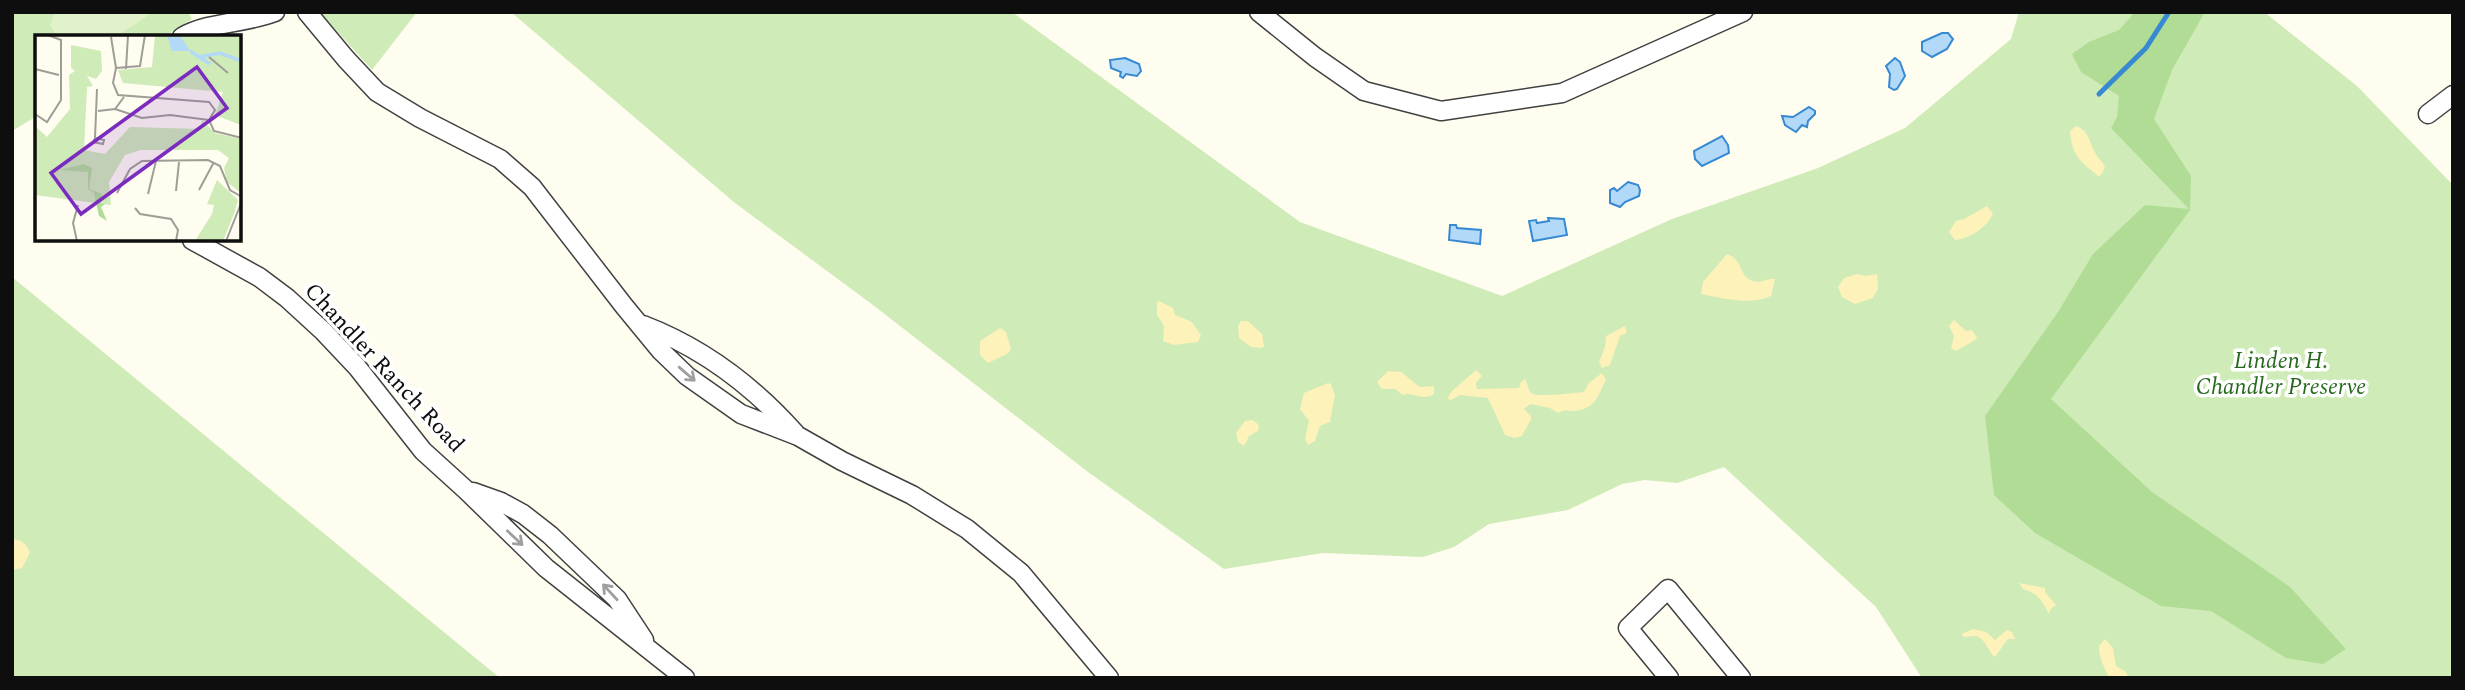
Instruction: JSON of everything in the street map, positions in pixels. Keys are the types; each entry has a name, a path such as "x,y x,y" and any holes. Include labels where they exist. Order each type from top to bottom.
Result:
{"street":[{"path":"187,35 208,27 256,19 275,12"},
{"path":"307,12 346,60 377,92 420,118 500,159 532,187 661,351 687,376 757,422 798,436 912,495 967,529 1021,573 1109,678"},
{"path":"1259,12 1315,57 1364,90 1441,111 1563,93 1743,12"},
{"path":"2428,114 2453,95"},
{"name":"Chandler Ranch Road","path":"196,242 259,277 314,323 357,367 423,451 467,489 546,568 685,678"},
{"path":"640,324 692,347 722,367 771,407 798,436"},
{"name":"Chandler Ranch Road","path":"467,489 512,508 550,535 617,599 648,648"},
{"path":"1669,678 1628,628 1668,589 1741,678"}],"green space":[{"path":"12,12 188,12 192,19 167,35 35,35 35,117 12,131"},
{"path":"55,12 153,12 119,35 57,35 50,25"},
{"path":"320,12 417,12 372,70"},
{"name":"Linden H. Chandler Preserve","path":"511,12 1012,12 1300,222 1502,296 1672,219 1818,168 1905,128 2011,39 2019,12 2264,12 2357,86 2453,185 2453,678 1922,678 1876,607 1724,467 1677,483 1645,480 1622,484 1568,510 1489,524 1454,547 1423,557 1323,553 1224,569 1088,472 873,305 735,203"},
{"path":"2135,12 2205,12 2172,70 2154,119 2191,176 2190,210 2051,399 2152,492 2290,587 2346,649 2323,664 2286,658 2211,611 2161,606 2035,533 1994,495 1985,416 2058,312 2093,254 2145,205 2189,209 2111,128 2117,117 2119,96 2081,72 2072,54 2089,42 2119,30"},
{"path":"12,277 445,633 500,678 12,678"}],"sand":[{"path":"2076,126 2087,134 2105,168 2100,176 2086,166 2075,152 2070,131"},
{"path":"1987,206 1993,214 1986,224 1972,235 1955,240 1949,232 1956,221"},
{"path":"1727,254 1736,260 1748,279 1756,282 1775,279 1771,296 1745,301 1701,294 1703,282"},
{"path":"1857,274 1877,274 1878,289 1873,298 1855,304 1842,297 1838,287 1844,278"},
{"path":"1159,301 1173,308 1175,315 1192,322 1201,335 1198,342 1174,345 1163,341 1164,326 1157,315"},
{"path":"1954,320 1966,331 1972,330 1977,337 1956,351 1951,348 1954,336 1949,326"},
{"path":"1241,321 1248,321 1262,334 1262,348 1251,347 1239,338 1238,326"},
{"path":"1625,326 1627,333 1620,336 1610,365 1602,368 1599,362 1606,336"},
{"path":"1000,328 1006,332 1011,349 1007,354 988,363 980,355 980,341"},
{"path":"1476,370 1482,376 1476,383 1477,389 1519,388 1525,379 1530,391 1536,395 1584,392 1589,383 1602,373 1606,380 1596,400 1582,410 1558,413 1550,408 1530,404 1524,409 1531,419 1522,436 1515,438 1505,435 1488,398 1460,395 1451,400 1447,399 1452,391"},
{"path":"1388,371 1401,372 1420,387 1434,386 1434,394 1426,397 1403,395 1395,389 1382,389 1377,382"},
{"path":"1328,383 1335,395 1330,422 1320,426 1315,441 1308,445 1305,438 1309,421 1300,409 1304,393"},
{"path":"1253,420 1259,425 1258,431 1249,436 1244,446 1238,442 1236,433 1245,421"},
{"path":"12,539 24,543 30,553 22,568 12,570"},
{"path":"2019,583 2045,588 2045,592 2056,605 2049,614 2039,598 2023,589"},
{"path":"1973,629 1986,632 1995,640 2007,630 2012,632 2015,639 2008,639 1995,657 1978,637 1963,637 1962,634"},
{"path":"2105,639 2113,648 2116,666 2125,671 2129,678 2109,678 2099,651 2099,646"}],"water":[{"path":"1948,33 1953,39 1947,49 1932,57 1922,51 1922,42"},
{"path":"1125,58 1139,64 1141,71 1137,76 1126,74 1123,78 1120,76 1121,72 1111,68 1110,60"},
{"path":"1895,58 1900,62 1905,76 1894,90 1889,87 1890,74 1886,66"},
{"path":"1809,107 1815,114 1808,121 1807,127 1802,125 1796,132 1785,125 1782,116 1793,117"},
{"path":"1722,136 1728,145 1729,153 1702,166 1695,159 1694,151"},
{"path":"1628,182 1638,185 1639,196 1620,207 1610,203 1610,190 1614,188 1617,191"},
{"path":"1548,218 1564,219 1567,235 1533,241 1529,221 1536,220 1537,223 1549,221"},
{"path":"1450,225 1481,230 1480,244 1449,240"}],"waterway":[{"path":"2099,94 2146,48 2169,12"}]}
